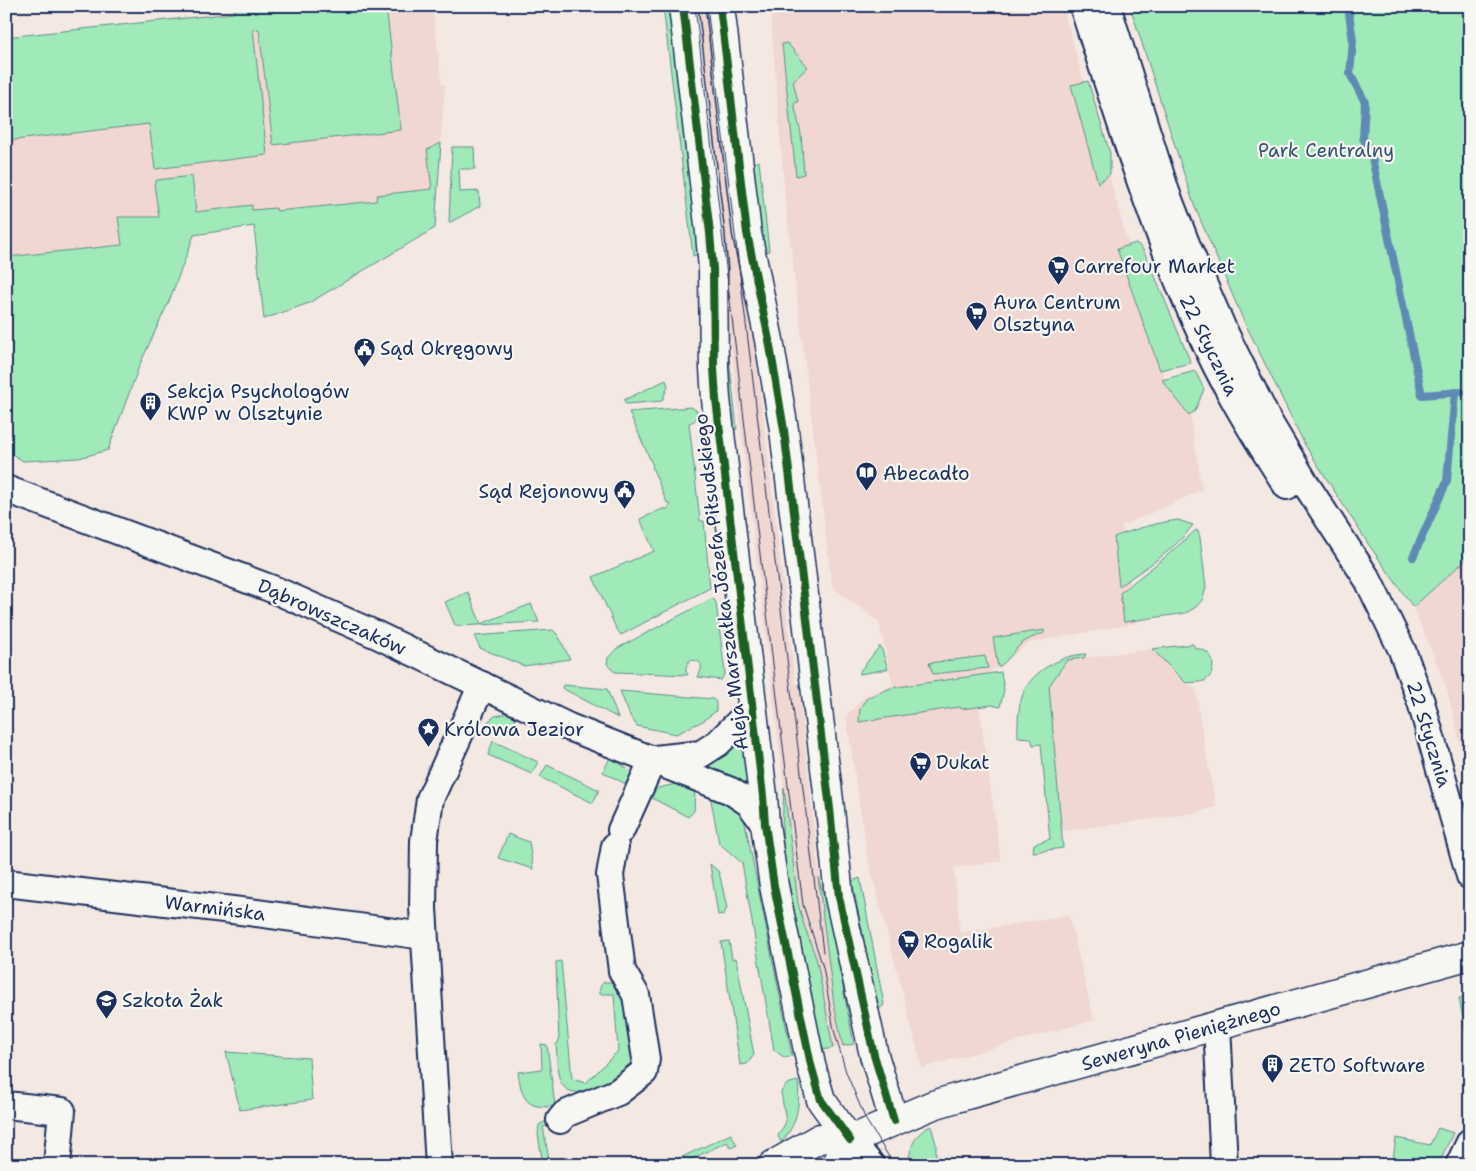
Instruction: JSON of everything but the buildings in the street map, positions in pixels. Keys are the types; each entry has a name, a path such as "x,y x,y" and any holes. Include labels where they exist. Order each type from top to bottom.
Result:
{"street":[{"name":"Aleja Marszałka Józefa Piłsudskiego","path":"683,6 710,233 713,278 714,368 719,431 774,886 811,1065 821,1100 850,1140"},
{"path":"720,6 747,233 770,340 784,430 839,897 874,1055 894,1121"},
{"name":"22 Stycznia","path":"1083,6 1146,200 1198,329 1250,428 1292,494 1402,650"},
{"name":"22 Stycznia","path":"1107,6 1166,192 1186,246 1222,327 1267,419 1305,483 1368,580 1402,650 1421,702 1470,876"},
{"name":"Dąbrowszczaków","path":"6,488 275,590 569,727 731,791 749,802 765,824"},
{"path":"439,1165 424,936 424,841 430,799 482,685"},
{"name":"Dąbrowszczaków","path":"653,759 700,754 718,743 752,708"},
{"path":"560,1120 565,1114 618,1092 644,1072 646,1059 636,995 622,971 610,875 618,838 653,759"},
{"name":"Warmińska","path":"6,883 249,912 424,936"},
{"name":"Seweryna Pieniężnego","path":"850,1140 956,1098 1470,955"},
{"path":"1218,1025 1224,1165"},
{"path":"6,1104 62,1111 57,1165"},
{"path":"773,1165 820,1138 850,1140 872,1165"},
{"path":"836,1165 850,1140"},
{"path":"1459,1165 1470,1142"}],"shaded area":[{"path":"290,6 432,6 442,84 445,85 435,228 309,303 264,319 254,226 137,243 6,257 6,37"},
{"path":"690,6 714,6 795,683 798,683 832,989 843,1046 833,1048 819,972 804,925 796,887"},
{"name":"Aura Centrum Olsztyna","path":"770,6 1063,6 1166,383 1190,414 1202,490 1122,526 1137,623 1029,643 976,683 1001,861 954,868 960,933 1069,915 1094,1020 922,1068 867,856 846,715 867,695 893,685 879,622 832,587 785,199"},
{"path":"1470,556 1470,783 1446,686 1413,607"},
{"path":"1152,649 1186,683 1196,689 1216,807 1195,813 1051,833 1049,686 1067,660"}],"green space":[{"path":"234,6 386,6 401,130 273,145 259,29 253,30 267,155 155,169 149,124 6,141 6,37 234,13"},
{"path":"663,6 669,6 698,254 693,256"},
{"name":"Park Centralny","path":"1130,6 1470,6 1470,556 1413,607 1369,545 1305,445 1242,317 1194,205"},
{"path":"787,43 808,67 793,81 798,102 794,103 801,134 804,174 796,176 782,44"},
{"path":"1088,81 1110,153 1110,174 1098,183 1071,85"},
{"path":"441,143 435,228 309,303 264,319 254,226 194,235 170,299 140,364 108,450 79,458 23,461 6,450 6,257 122,245 118,217 159,217 154,184 157,180 192,176 196,212 252,205 252,210 276,208 277,211 376,201 377,195 432,189 427,150"},
{"path":"452,147 474,147 475,169 459,169 460,192 479,191 480,206 449,223"},
{"path":"759,161 769,251 764,252 753,163"},
{"path":"1136,243 1142,248 1149,262 1191,363 1160,370 1117,249"},
{"path":"723,304 737,429 730,430"},
{"path":"1195,371 1204,389 1195,411 1189,415 1162,380"},
{"path":"666,380 668,386 662,401 626,404 624,400"},
{"path":"691,407 697,411 696,419 689,423 700,521 704,521 710,588 621,635 593,577 654,551 640,519 665,508 666,510 670,506 667,503 629,412"},
{"path":"1178,520 1193,525 1168,551 1119,586 1114,537 1130,531"},
{"path":"1196,530 1200,538 1206,587 1203,599 1196,607 1186,613 1124,622 1120,593"},
{"path":"468,592 481,624 531,604 539,622 455,625 445,602"},
{"path":"713,598 716,603 725,673 721,680 698,677 701,665 690,660 686,668 688,675 615,672 610,668 607,663 608,658 616,649"},
{"path":"553,630 558,635 570,659 524,666 480,648 474,636"},
{"path":"1044,630 1044,633 1021,644 998,667 993,638"},
{"path":"1193,644 1195,648 1207,653 1212,660 1213,668 1211,675 1202,682 1186,683 1152,649"},
{"path":"879,647 881,647 888,669 860,674 860,671"},
{"path":"1086,654 1084,658 1067,660 1049,686 1063,848 1033,852 1034,844 1050,839 1041,744 1033,745 1031,738 1018,737 1020,704 1027,685 1042,670 1065,658"},
{"path":"985,656 988,668 933,674 929,663"},
{"path":"1001,672 1004,690 1000,707 992,705 961,709 960,707 859,722 860,708 867,698 891,688"},
{"path":"563,685 607,689 618,718 562,688"},
{"path":"620,691 713,699 716,702 716,711 703,721 676,734 637,726 630,716"},
{"path":"510,713 517,715 509,733 486,723 495,716"},
{"path":"745,736 750,787 710,771 708,761 732,750"},
{"path":"493,741 538,762 532,774 488,755"},
{"path":"610,758 624,766 631,773 634,782 633,788 603,772"},
{"path":"547,765 599,790 593,803 540,777"},
{"path":"676,784 695,790 694,811 688,817 650,797 658,788"},
{"path":"784,787 798,903 817,961 833,1048 822,1050 784,861 782,828"},
{"path":"710,795 729,800 743,813 792,1056 784,1057 774,1050 742,863 719,843"},
{"path":"508,834 529,842 533,869 498,858"},
{"path":"710,864 719,872 727,908 724,914 718,915"},
{"path":"818,877 828,910 854,1044 843,1046 834,1005"},
{"path":"860,878 884,1005 878,1010 852,881"},
{"path":"729,941 732,959 736,958 754,1055 747,1064 740,1065 721,942"},
{"path":"561,961 572,1079 586,1083 618,1051 614,994 600,994 600,989 604,982 615,982 626,990 636,1056 614,1077 592,1089 581,1092 572,1091 564,1087 558,1073 556,1045 559,1041 556,962"},
{"path":"1470,995 1470,1056 1459,998"},
{"path":"541,1044 547,1045 555,1106 545,1107 531,1104 521,1089 518,1072 542,1069"},
{"path":"226,1052 309,1058 312,1100 240,1110"},
{"path":"798,1081 797,1113 791,1128 781,1142 778,1136 786,1122 781,1092 787,1084"},
{"path":"548,1120 546,1126 543,1127 550,1165 543,1165 538,1134 539,1125"},
{"path":"931,1126 936,1144 936,1165 908,1165 914,1142 925,1129"},
{"path":"1438,1128 1453,1133 1438,1165 1392,1165 1396,1138 1430,1145"},
{"path":"731,1134 737,1145 731,1148 727,1142 679,1165 665,1165"}],"waterway":[{"path":"1351,6 1349,13 1353,41 1350,74 1365,102 1363,138 1371,153 1422,395 1461,392"},
{"path":"1413,557 1447,481 1455,392"}],"tram line":[{"path":"695,6 803,905 823,967 834,1030 846,1072 866,1120 894,1165"},
{"path":"707,6 823,952"}],"cycle path":[{"path":"683,6 710,233 713,269 716,399 765,824 774,886 811,1065 821,1100 850,1140"},
{"path":"720,6 747,233 769,340 784,430 839,897 874,1055 894,1121"}],"place":[{"name":"Carrefour Market","path":"1058,285"},
{"name":"Aura Centrum Olsztyna","path":"977,332"},
{"name":"Sąd Okręgowy","path":"364,367"},
{"name":"Sekcja Psychologów KWP w Olsztynie","path":"151,421"},
{"name":"Abecadło","path":"867,492"},
{"name":"Sąd Rejonowy","path":"625,510"},
{"name":"Królowa Jezior","path":"428,748"},
{"name":"Dukat","path":"920,781"},
{"name":"Rogalik","path":"908,960"},
{"name":"Szkoła Żak","path":"106,1019"},
{"name":"ZETO Software","path":"1273,1084"}]}
